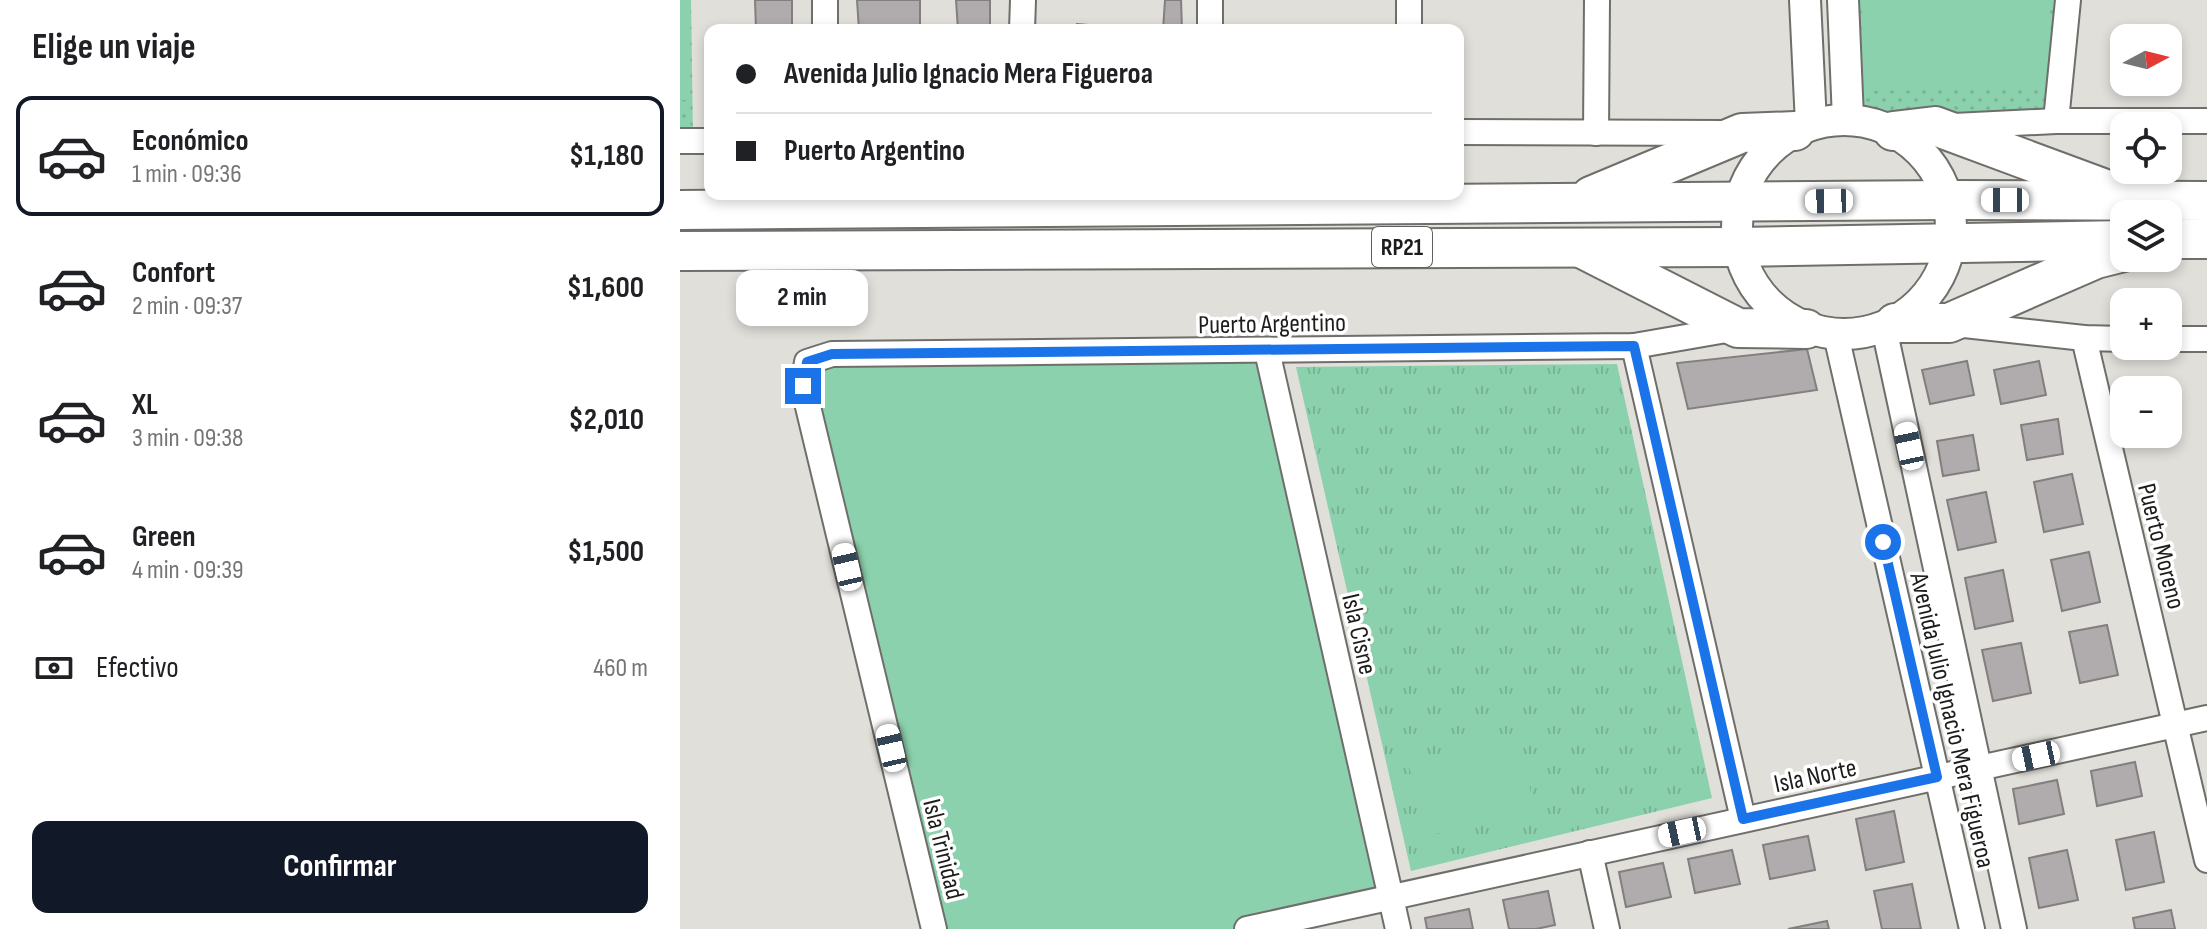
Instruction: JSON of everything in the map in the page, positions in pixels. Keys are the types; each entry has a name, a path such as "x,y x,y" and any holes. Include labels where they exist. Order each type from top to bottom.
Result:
{"main road":[{"path":"1893,131 1935,126 2100,189 2190,201"},
{"path":"1573,204 1742,133 1803,128"},
{"name":"RP21","path":"680,210 1948,200 2190,201"},
{"name":"RP21","path":"680,251 1738,247 2110,240"},
{"path":"1577,246 1738,328 1821,332"},
{"path":"1889,326 1949,323 2110,256"}],"street":[{"path":"825,0 825,24"},
{"path":"1022,24 1023,0"},
{"path":"1210,0 1210,24"},
{"path":"1409,0 1409,24"},
{"path":"1596,133 1597,0"},
{"path":"1803,128 1805,0"},
{"path":"1843,0 1848,119"},
{"path":"2056,121 2068,0"},
{"path":"1848,119 1871,122 1893,131 1918,148 1937,172 1952,221 1951,243 1941,275 1921,303 1889,326 1860,335 1821,332 1774,310 1751,282 1738,247 1736,225 1739,203 1751,173 1770,149 1803,128 1848,119"},
{"path":"1935,126 2056,121 2207,121"},
{"path":"1464,132 1742,133"},
{"path":"680,141 704,141"},
{"path":"1949,323 2110,339"},
{"name":"Avenida Julio Ignacio Mera Figueroa","path":"1889,326 2014,929"},
{"name":"Puerto Argentino","path":"807,362 832,354 1634,346 1738,328"},
{"name":"Avenida Julio Ignacio Mera Figueroa","path":"1821,332 1937,777 1972,929"},
{"name":"Puerto Moreno","path":"2084,338 2207,860"},
{"path":"2182,339 2207,339"},
{"path":"1634,346 1743,819"},
{"name":"Isla Cisne","path":"1267,351 1398,929"},
{"name":"Isla Trinidad","path":"807,362 803,386 934,929"},
{"name":"Isla Norte","path":"1247,929 2207,718"},
{"path":"1590,853 1607,929"}],"green space":[{"path":"680,0 691,0 693,137 680,137"},
{"path":"680,0 689,0 689,100 680,100"},
{"path":"1847,0 2066,0 2055,120 1894,128 1850,117"},
{"path":"1865,0 2048,0 2047,88 1866,91"},
{"path":"1265,355 1387,894 1236,929 938,929 808,362"},
{"path":"1617,364 1712,798 1411,871 1296,367"},
{"path":"1519,737 1535,812 1425,836 1408,762"}],"building":[{"path":"755,0 792,0 792,24 756,24"},
{"path":"857,0 920,0 920,24 859,24"},
{"path":"956,0 990,0 990,24 958,24"},
{"path":"1165,0 1181,0 1182,24 1163,24"},
{"path":"1807,349 1817,390 1688,409 1677,363"},
{"path":"1967,361 1974,395 1930,404 1922,370"},
{"path":"2039,361 2046,395 2001,404 1994,370"},
{"path":"2058,419 2063,454 2027,460 2021,425"},
{"path":"1973,435 1979,470 1943,476 1937,441"},
{"path":"2072,474 2083,524 2044,532 2034,482"},
{"path":"1986,492 1996,542 1958,550 1947,500"},
{"path":"2089,552 2100,602 2062,611 2051,560"},
{"path":"2003,570 2013,621 1975,629 1965,578"},
{"path":"2107,625 2118,675 2080,683 2069,632"},
{"path":"2021,643 2031,693 1993,701 1982,650"},
{"path":"2135,762 2142,796 2097,806 2091,771"},
{"path":"2057,780 2064,814 2019,824 2013,789"},
{"path":"1894,811 1904,862 1866,870 1856,819"},
{"path":"2154,832 2164,882 2126,890 2116,840"},
{"path":"1808,836 1815,870 1770,879 1763,845"},
{"path":"1732,850 1740,884 1695,893 1688,859"},
{"path":"2067,850 2078,900 2039,908 2029,858"},
{"path":"1663,863 1671,897 1626,907 1619,872"},
{"path":"1912,884 1921,929 1882,929 1874,891"},
{"path":"1548,891 1555,925 1509,929 1503,900"},
{"path":"1469,909 1473,929 1427,929 1425,918"},
{"path":"2171,910 2175,929 2135,929 2133,918"},
{"path":"1827,921 1829,929 1788,929"}],"route":[{"path":"803,386 807,362 832,354 1634,346 1743,819 1937,777 1883,542"}]}
